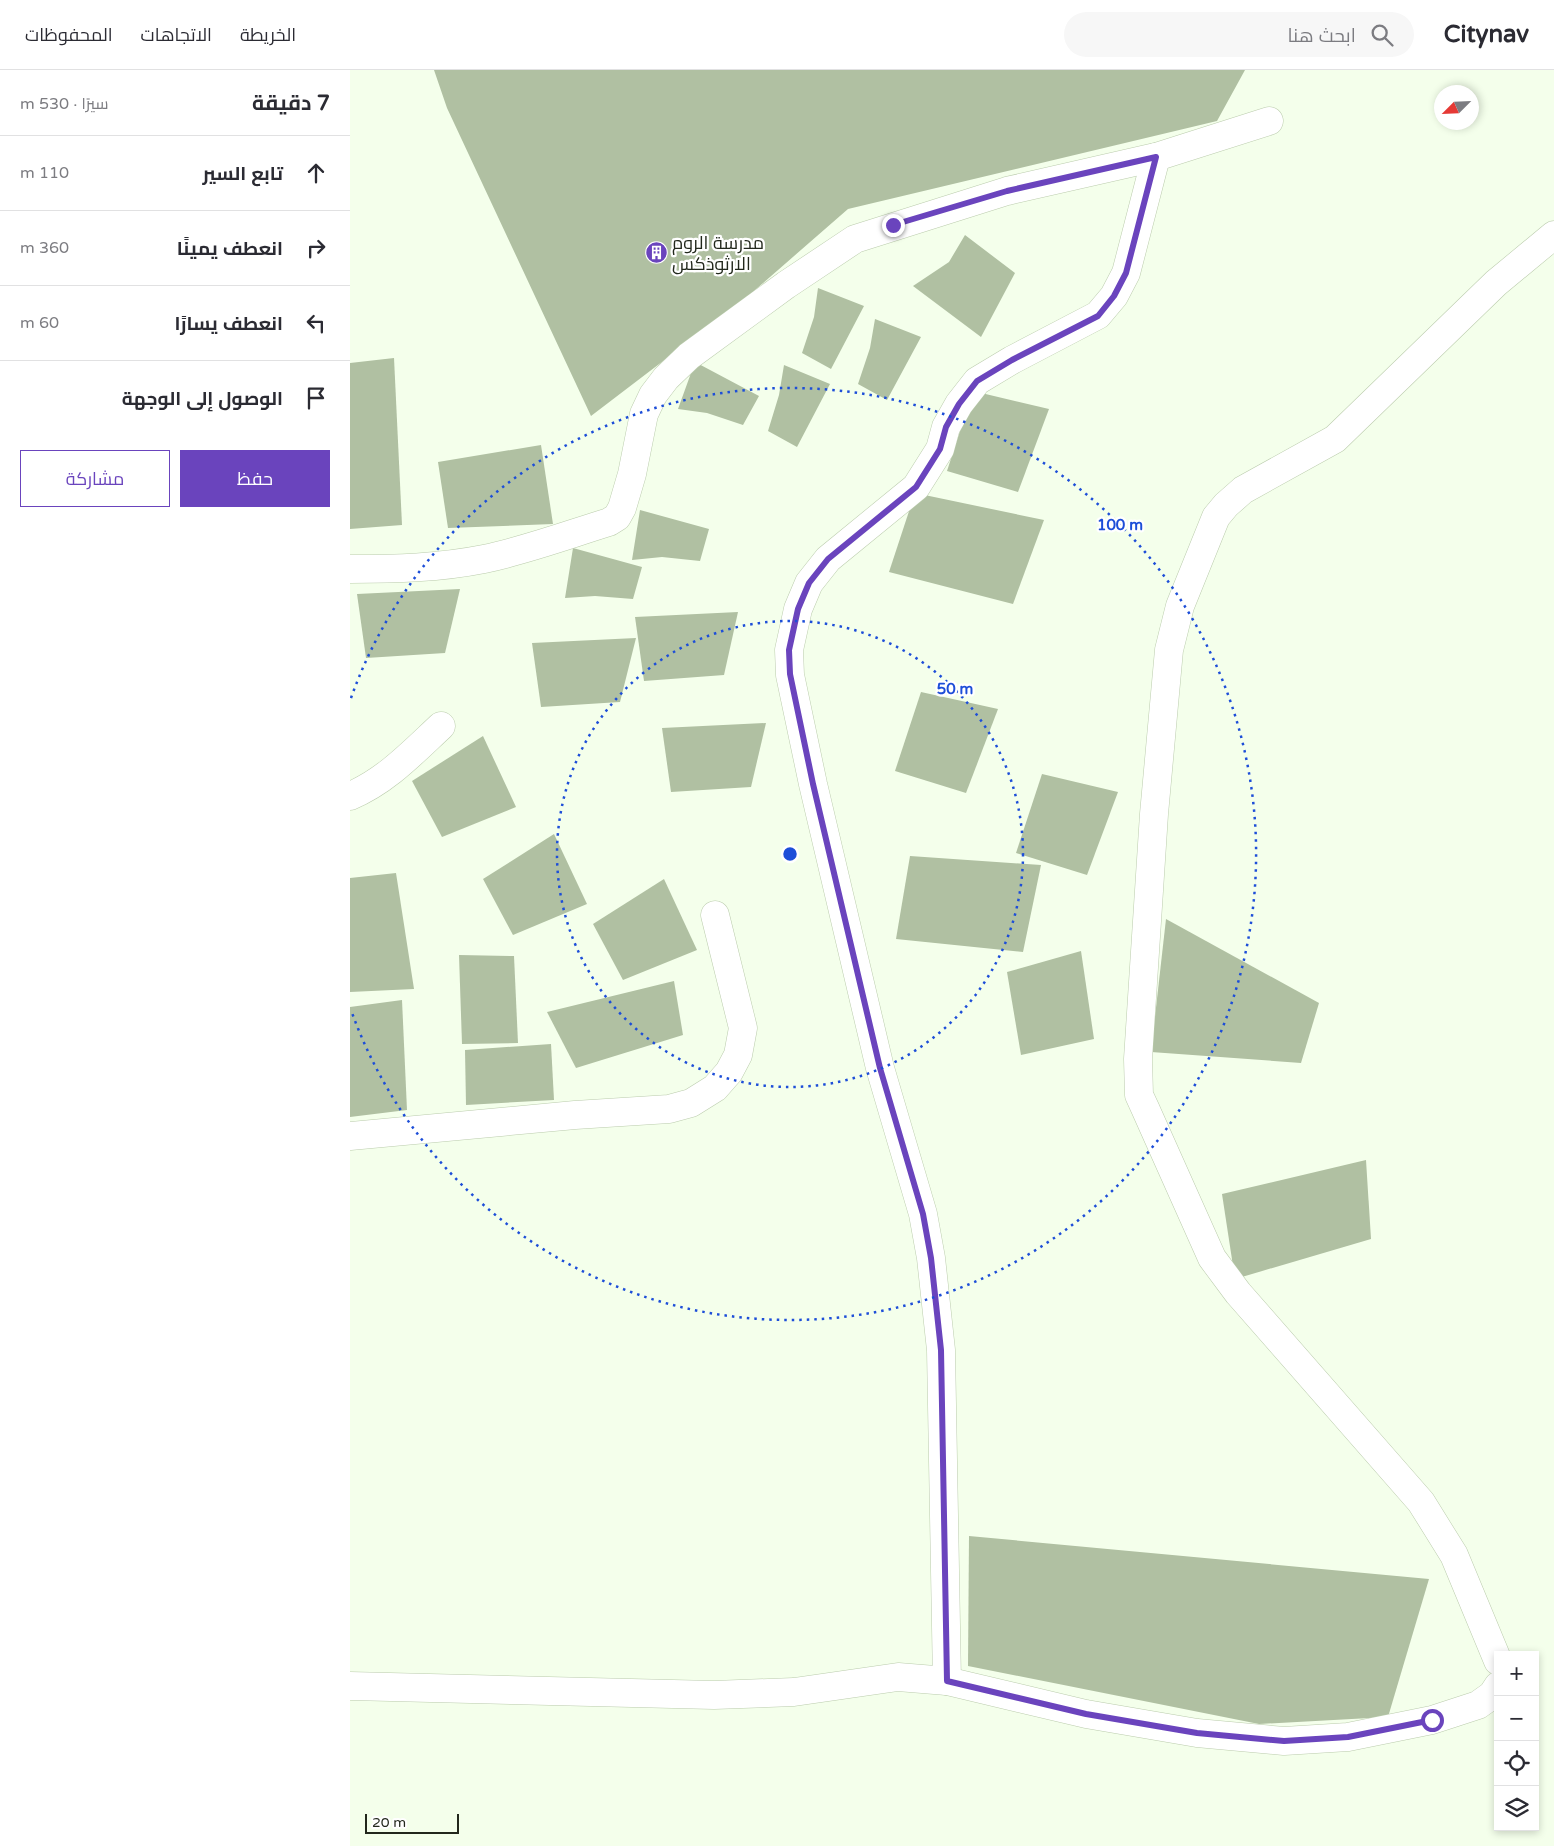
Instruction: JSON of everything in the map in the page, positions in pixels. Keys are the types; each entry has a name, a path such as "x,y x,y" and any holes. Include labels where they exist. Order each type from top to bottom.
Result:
{"street":[{"path":"350,569 414,569 483,559 552,542 609,522 617,517 622,508 632,474 644,414 653,395 666,378 697,350 786,285 855,239 1007,191 1156,157 1269,120"},
{"path":"947,1681 941,1350 931,1258 923,1214 880,1068 813,784 790,674 789,650 798,609 809,583 828,559 916,487 940,449 946,427 959,404 977,381 1012,360 1098,316 1114,296 1126,273 1156,157"},
{"path":"1494,1652 1454,1555 1421,1502 1238,1293 1212,1258 1139,1094 1138,1059 1154,814 1169,650 1180,606 1216,518 1226,505 1243,490 1335,439 1496,283 1554,235"},
{"path":"350,796 363,791 390,774 441,726"},
{"path":"350,1136 575,1115 669,1109 692,1102 715,1088 729,1072 738,1055 743,1028 715,915"},
{"path":"350,1686 714,1695 794,1692 898,1677 947,1681 1086,1714 1197,1733 1284,1741 1348,1737 1432,1720 1478,1705 1494,1692"}],"building":[{"name":"مدرسة الروم الارثوذكس","path":"434,70 1245,70 1217,121 848,209 747,297 591,416 447,108"},
{"path":"965,235 1015,273 981,337 913,286 949,262"},
{"path":"818,288 864,306 831,369 802,353 814,317"},
{"path":"875,319 921,337 887,400 858,384 870,348"},
{"path":"394,358 402,525 350,529 350,363"},
{"path":"695,362 759,396 743,425 707,413 678,409"},
{"path":"784,365 830,384 797,447 768,431 779,395"},
{"path":"973,391 1049,409 1018,492 947,471"},
{"path":"541,445 553,524 448,528 438,462"},
{"path":"915,493 1044,520 1013,604 889,572"},
{"path":"640,510 709,529 700,561 662,557 632,560"},
{"path":"573,548 642,567 633,599 595,596 565,598"},
{"path":"460,589 445,653 366,658 357,594"},
{"path":"738,612 724,675 644,681 635,617"},
{"path":"636,638 620,702 541,707 532,643"},
{"path":"921,692 998,709 966,793 895,771"},
{"path":"766,723 751,787 671,792 662,728"},
{"path":"483,736 516,807 442,837 412,781"},
{"path":"1042,774 1118,792 1087,875 1016,853"},
{"path":"554,834 587,904 513,935 483,879"},
{"path":"910,856 1041,865 1023,952 896,939"},
{"path":"396,873 414,989 350,992 350,878"},
{"path":"664,879 697,950 623,980 593,924"},
{"path":"1166,919 1319,1003 1301,1063 1151,1052"},
{"path":"1081,951 1094,1039 1021,1055 1007,972"},
{"path":"459,955 514,956 518,1043 462,1044"},
{"path":"674,981 683,1035 576,1068 547,1012"},
{"path":"402,1000 407,1110 350,1117 350,1007"},
{"path":"551,1044 554,1100 466,1105 465,1050"},
{"path":"1366,1160 1371,1239 1235,1279 1222,1194"},
{"path":"969,1536 1429,1579 1388,1717 1259,1724 968,1666"}],"place":[{"name":"مدرسة الروم الارثوذكس","path":"656,253"}],"route":[{"path":"893,225 1007,191 1156,157 1126,273 1114,296 1098,316 992,370 977,381 959,404 946,427 940,449 916,487 851,538 828,559 809,583 798,609 789,650 790,674 813,784 837,879 880,1068 923,1214 931,1258 941,1350 947,1681 1086,1714 1197,1733 1284,1741 1348,1737 1432,1720"}]}
